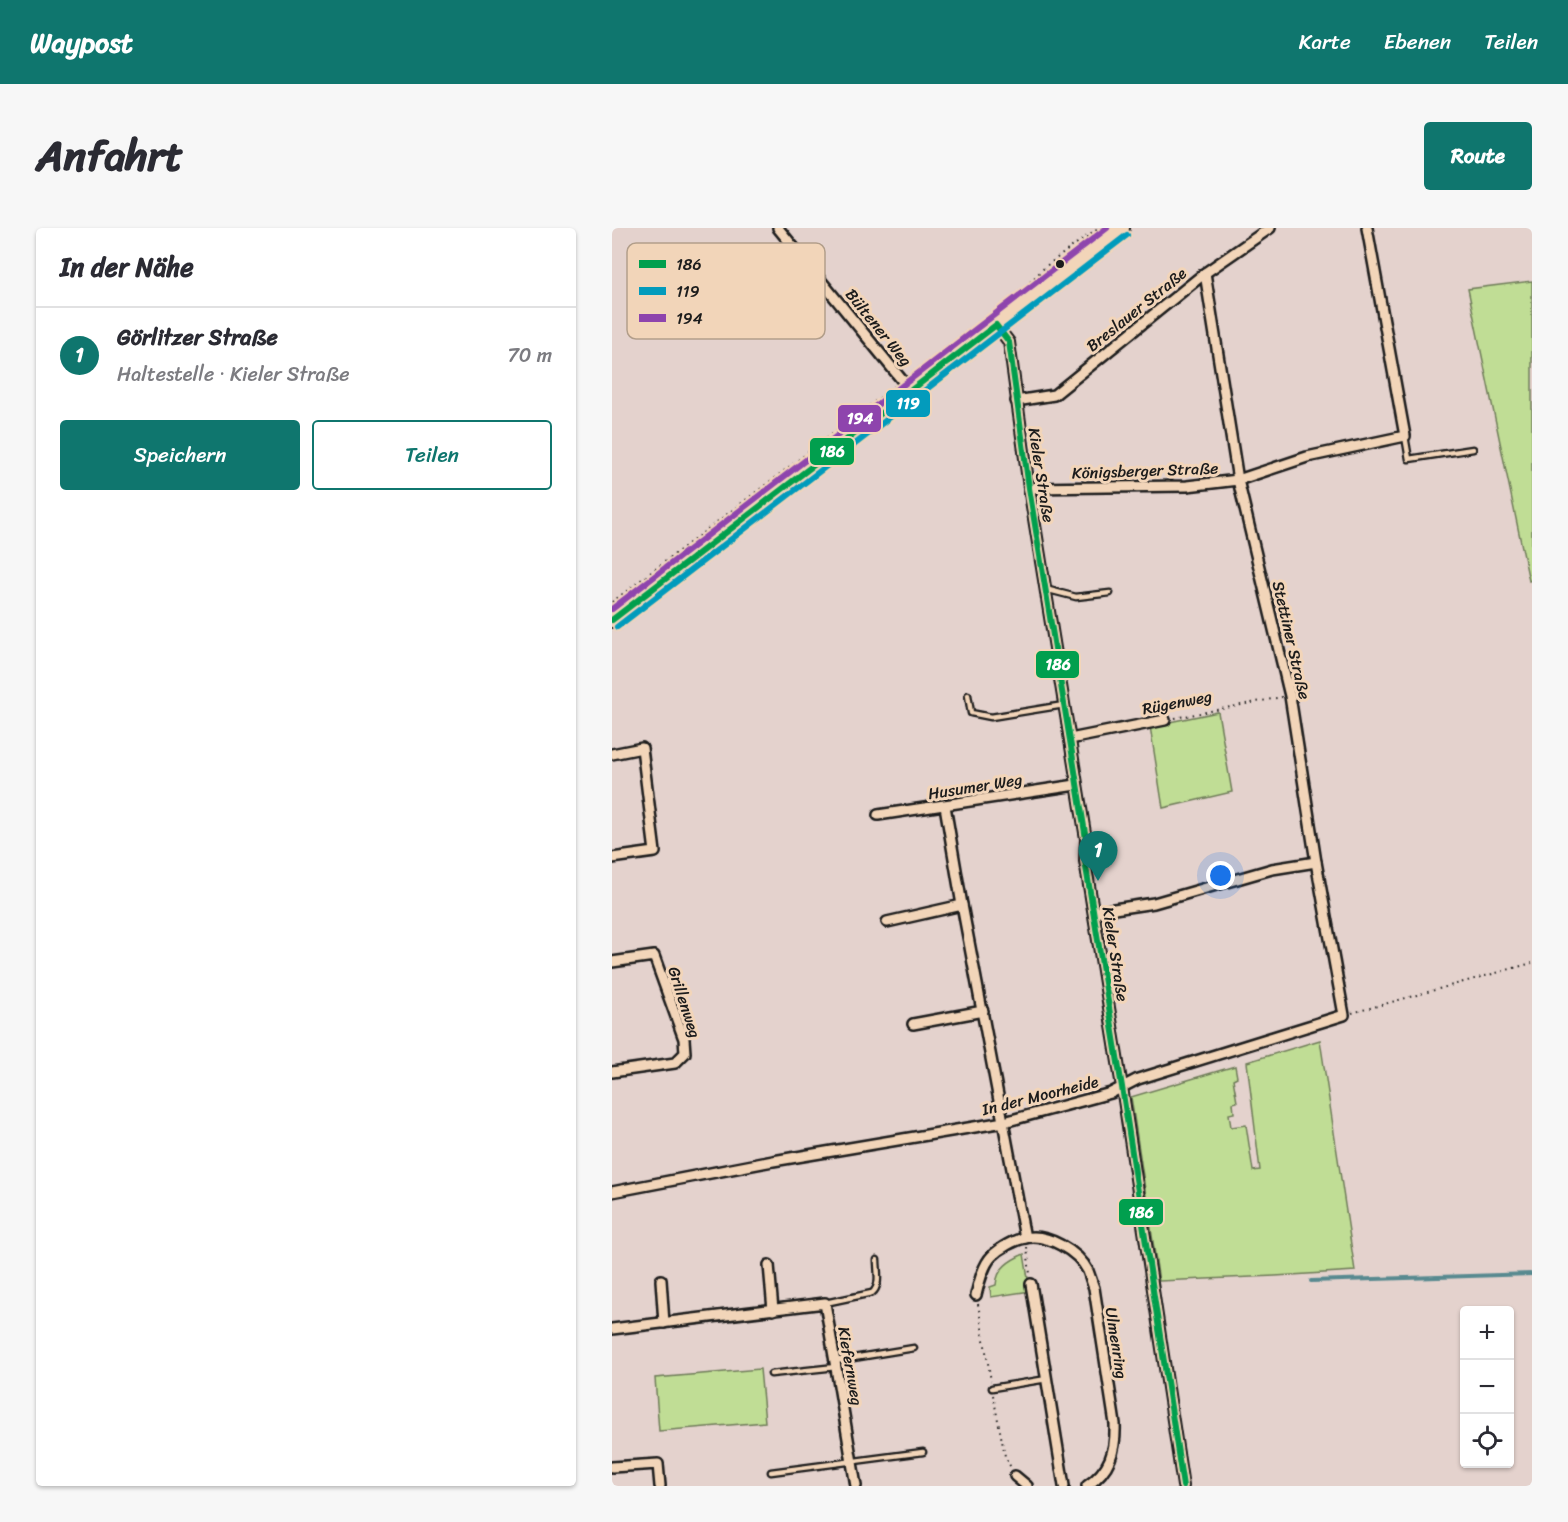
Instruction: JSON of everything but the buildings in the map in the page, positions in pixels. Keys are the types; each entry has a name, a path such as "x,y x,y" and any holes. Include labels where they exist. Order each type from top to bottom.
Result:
{"main road":[{"path":"612,620 1122,228"}],"street":[{"name":"Bültener Weg","path":"778,228 790,243"},
{"name":"Breslauer Straße","path":"1016,401 1054,394 1205,273 1270,228"},
{"path":"1367,228 1405,436"},
{"name":"Stettiner Straße","path":"1205,273 1238,480 1290,696 1316,862 1344,1015"},
{"name":"Bültener Weg","path":"825,286 910,390"},
{"name":"Kieler Straße","path":"996,325 1009,342 1029,488 1086,839 1085,861 1183,1486"},
{"name":"Königsberger Straße","path":"1029,488 1187,486 1238,480 1307,457 1405,436"},
{"name":"Rügenweg","path":"1070,739 1165,720"},
{"path":"612,754 642,748 655,852 612,858"},
{"name":"Husumer Weg","path":"878,815 1076,785"},
{"path":"945,806 1025,1238 1004,1247 990,1257 976,1295"},
{"path":"1094,912 1154,903 1272,869 1316,862"},
{"path":"887,922 962,905"},
{"name":"Grillenweg","path":"612,962 654,956 684,1039 686,1053 675,1063 612,1072"},
{"path":"913,1024 983,1011"},
{"name":"In der Moorheide","path":"612,1192 784,1159 1004,1122 1111,1093 1138,1079 1344,1015"},
{"name":"Ulmenring","path":"1025,1238 1046,1239 1064,1246 1088,1270 1094,1288 1116,1441 1103,1473 1087,1486"},
{"path":"769,1264 773,1310"},
{"path":"661,1280 664,1323"},
{"path":"1031,1284 1064,1486"},
{"path":"612,1329 825,1303"},
{"name":"Kiefernweg","path":"825,1303 856,1486"},
{"path":"612,1467 658,1464 660,1486"},
{"path":"1015,1476 1027,1486"}],"lane":[{"path":"1405,436 1409,459 1473,449"},
{"path":"1045,589 1076,597 1110,593"},
{"path":"968,695 971,713 991,717 1064,705"},
{"path":"825,1303 872,1293 876,1290 878,1286 877,1260"},
{"path":"771,1374 914,1348"},
{"path":"992,1388 1047,1379"},
{"path":"771,1473 924,1452"}],"path":[{"name":"Rügenweg","path":"1165,720 1290,696"},
{"path":"1344,1015 1532,963"},
{"path":"1025,1238 1031,1284"}],"green space":[{"path":"1532,281 1532,580 1529,581 1468,289"},
{"path":"1218,712 1232,792 1163,808 1150,726"},
{"path":"1320,1040 1355,1271 1159,1281 1131,1097 1235,1066 1237,1077 1233,1079 1237,1102 1233,1103 1234,1113 1229,1114 1231,1127 1246,1125 1253,1171 1260,1170 1247,1062"},
{"path":"1024,1254 1030,1291 991,1297 990,1287 996,1285 1002,1269 1009,1262"},
{"path":"760,1369 765,1422 659,1431 655,1378"}],"waterway":[{"path":"1311,1281 1532,1274"}],"transit line":[{"name":"194","path":"612,609 1107,228"},
{"name":"119","path":"617,627 1127,235"},
{"name":"186","path":"612,620 996,325 1009,342 1029,488 1086,839 1085,861 1183,1486"}],"place":[{"name":"Görlitzer Straße","path":"1098,881"}]}
